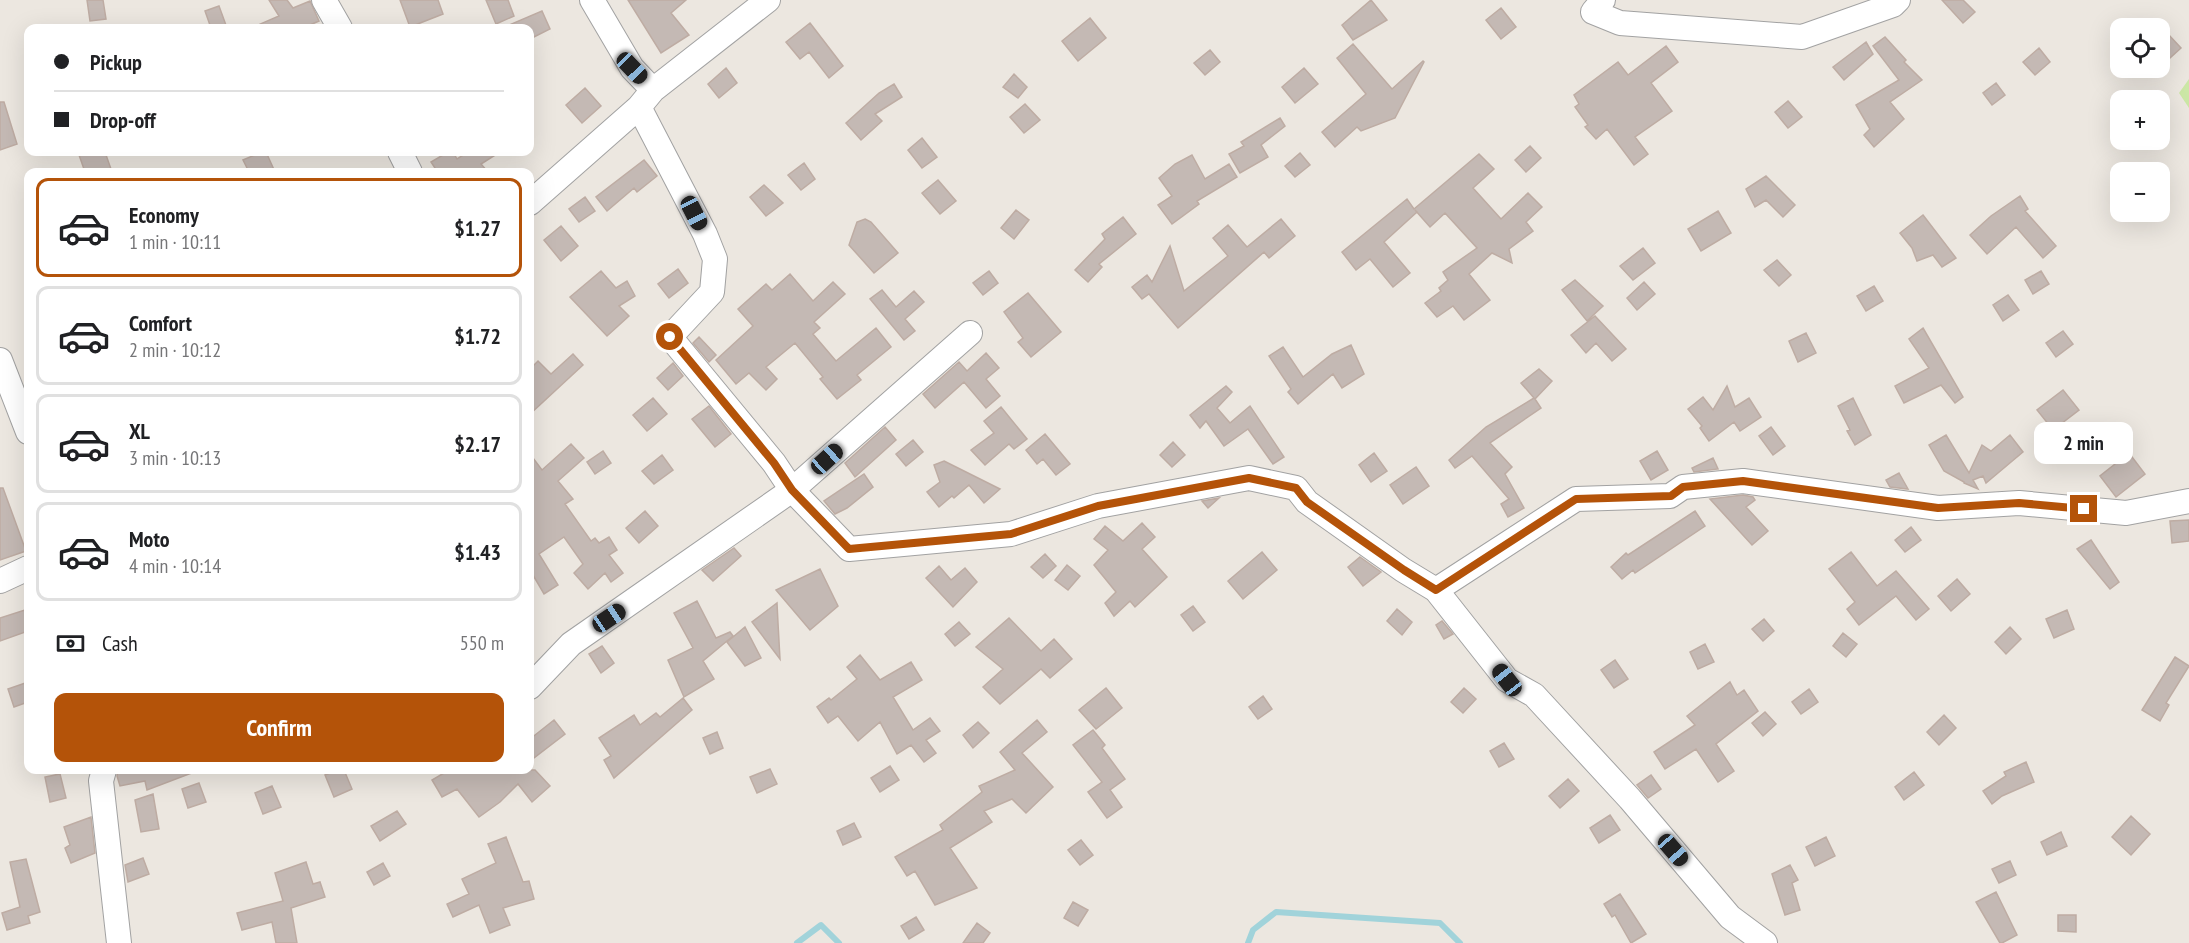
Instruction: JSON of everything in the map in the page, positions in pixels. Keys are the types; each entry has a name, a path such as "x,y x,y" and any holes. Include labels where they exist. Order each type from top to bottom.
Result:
{"street":[{"path":"324,0 338,24"},
{"path":"592,0 632,68 715,259 712,292 670,337 774,463 792,490 849,549 1011,534 1098,506 1249,478 1296,488 1307,502 1436,590 1507,680 1534,695 1630,799 1730,917 1766,943"},
{"path":"534,199 646,99 768,0"},
{"path":"1602,0 1593,12 1620,23 1802,37 1893,5 1898,0"},
{"path":"534,683 571,644 792,490 970,333"},
{"path":"0,360 24,422"},
{"path":"1436,590 1576,499 1671,496 1683,487 1743,481 1938,508 2019,503 2126,513 2189,501"},
{"path":"0,581 24,570"},
{"path":"103,774 101,781 120,943"}],"green space":[{"path":"2189,79 2189,108 2179,93"}],"building":[{"path":"87,0 103,0 106,19 90,21"},
{"path":"269,0 287,0 293,8 310,1 319,21 312,24 260,24 279,16"},
{"path":"400,0 438,0 443,14 418,24 409,24"},
{"path":"486,0 508,0 514,16 496,24"},
{"path":"628,0 686,0 671,13 689,35 661,53"},
{"path":"1371,0 1387,20 1353,40 1342,25"},
{"path":"1942,0 1963,0 1975,12 1963,23"},
{"path":"219,6 226,24 210,24 205,11"},
{"path":"1501,8 1516,27 1501,39 1486,20"},
{"path":"542,11 550,29 534,37 534,24 511,24"},
{"path":"1090,18 1106,38 1078,61 1062,41"},
{"path":"810,23 843,66 829,78 809,52 800,59 786,42"},
{"path":"2170,36 2181,48 2170,58"},
{"path":"1885,37 1906,60 1904,62 1922,80 1890,102 1904,119 1874,147 1864,135 1870,129 1856,105 1899,80 1873,46"},
{"path":"1866,42 1873,54 1844,80 1833,67"},
{"path":"1353,44 1392,89 1424,62 1395,118 1361,131 1357,127 1335,147 1322,132 1366,94 1337,58"},
{"path":"1666,46 1678,62 1651,83 1672,111 1635,137 1648,154 1634,165 1607,129 1596,139 1585,127 1588,125 1575,107 1579,104 1574,95 1618,62 1628,75"},
{"path":"2039,48 2050,62 2035,75 2023,62"},
{"path":"1210,50 1220,62 1205,75 1194,63"},
{"path":"726,68 737,83 719,98 708,84"},
{"path":"1304,68 1318,84 1295,103 1282,87"},
{"path":"1014,74 1027,87 1018,98 1003,87"},
{"path":"1996,83 2005,95 1992,105 1983,93"},
{"path":"894,84 902,97 875,114 882,121 861,140 846,123 879,93"},
{"path":"585,88 601,106 582,123 566,105"},
{"path":"1788,101 1802,117 1788,128 1775,112"},
{"path":"0,102 4,102 17,144 0,150"},
{"path":"1025,104 1040,120 1024,133 1010,117"},
{"path":"1280,118 1285,126 1261,145 1268,157 1240,173 1229,154 1244,146 1241,142"},
{"path":"922,138 937,157 922,168 908,150"},
{"path":"1530,146 1541,158 1526,172 1515,160"},
{"path":"1300,153 1310,165 1295,177 1285,166"},
{"path":"1479,154 1494,169 1473,188 1501,219 1528,193 1542,207 1526,222 1533,231 1509,249 1512,263 1492,253 1469,274 1490,300 1464,320 1453,306 1437,317 1425,303 1441,291 1439,288 1448,280 1443,272 1477,248 1445,213 1430,227 1417,212 1384,242 1410,273 1393,287 1370,259 1356,270 1342,252 1407,199 1414,209"},
{"path":"1192,155 1205,179 1229,164 1237,177 1197,201 1199,204 1172,224 1158,205 1172,196 1159,178 1175,164"},
{"path":"79,156 106,156 111,168 84,168"},
{"path":"252,156 268,156 273,168 247,168 243,160"},
{"path":"441,156 455,156 457,159 462,156 494,156 481,164 484,168 435,168 431,162"},
{"path":"644,160 657,176 637,192 634,188 607,211 596,197"},
{"path":"804,163 815,179 801,190 788,175"},
{"path":"1766,176 1795,205 1783,217 1766,200 1755,207 1746,189"},
{"path":"938,180 956,201 940,214 922,193"},
{"path":"764,185 783,203 766,216 750,197"},
{"path":"2020,196 2028,209 2025,211 2056,246 2043,258 2016,227 1987,254 1970,235 1991,216"},
{"path":"585,197 595,211 579,222 569,209"},
{"path":"1016,210 1029,220 1014,239 1001,228"},
{"path":"1718,211 1731,233 1701,251 1688,229"},
{"path":"1923,215 1956,258 1942,267 1933,255 1917,261 1912,248 1900,233"},
{"path":"1123,217 1136,234 1099,264 1102,267 1088,282 1075,270 1105,239 1102,234"},
{"path":"865,219 871,222 898,253 874,273 849,245 857,222"},
{"path":"1281,219 1295,236 1269,258 1264,252 1178,328 1149,294 1142,299 1132,287 1147,275 1152,282 1170,246 1184,291 1228,256 1213,238 1228,225 1247,247"},
{"path":"561,226 578,246 561,261 544,240"},
{"path":"1643,248 1655,263 1633,280 1620,266"},
{"path":"1777,260 1791,275 1779,286 1764,270"},
{"path":"678,269 688,283 669,298 658,284"},
{"path":"601,271 616,288 627,281 635,296 619,306 629,316 607,336 570,297"},
{"path":"989,271 998,283 983,295 973,283"},
{"path":"2041,271 2049,284 2033,294 2025,280"},
{"path":"790,274 813,301 833,282 845,294 814,322 820,328 813,334 836,361 876,328 891,347 857,375 861,380 837,399 820,379 823,377 795,343 766,367 777,379 766,390 749,373 736,384 716,360 753,326 738,309 766,284 772,290"},
{"path":"1575,280 1603,306 1587,321 1562,290"},
{"path":"1644,282 1655,294 1637,310 1627,298"},
{"path":"1874,286 1883,301 1866,311 1857,296"},
{"path":"882,290 896,307 914,291 924,302 905,319 915,331 904,340 870,299"},
{"path":"1028,293 1061,332 1031,357 1018,342 1023,338 1004,312"},
{"path":"2008,295 2019,310 2003,321 1993,305"},
{"path":"1595,316 1626,349 1612,361 1596,343 1586,353 1571,335"},
{"path":"1923,328 1963,397 1955,403 1941,385 1904,403 1895,386 1929,368 1909,339"},
{"path":"2063,331 2073,344 2056,357 2046,343"},
{"path":"1806,333 1816,353 1798,362 1789,341"},
{"path":"699,337 716,355 709,362 693,343"},
{"path":"1351,345 1364,374 1342,388 1333,374 1298,404 1288,392 1291,389 1269,356 1283,347 1303,377 1332,354"},
{"path":"986,353 999,368 986,379 1000,396 986,408 964,382 935,408 923,394 959,362 967,371"},
{"path":"573,354 583,365 534,410 534,365 538,361 551,374"},
{"path":"673,363 683,376 668,390 657,378"},
{"path":"1539,369 1552,381 1535,399 1541,408 1490,443 1512,467 1505,474 1524,508 1508,517 1501,504 1509,499 1472,456 1455,468 1449,460 1486,427 1534,398 1521,383"},
{"path":"1226,386 1232,392 1217,408 1230,423 1250,406 1284,457 1273,464 1248,429 1224,446 1206,421 1200,428 1190,415"},
{"path":"1727,386 1735,407 1749,398 1761,417 1740,431 1734,422 1709,441 1700,428 1702,426 1688,409 1703,397 1713,410"},
{"path":"2063,390 2079,410 2053,430 2037,410"},
{"path":"653,398 667,414 647,431 633,415"},
{"path":"1853,398 1871,435 1855,445 1838,406"},
{"path":"709,406 731,434 715,447 692,419"},
{"path":"1001,407 1027,439 1014,449 1009,444 985,465 971,450 994,433 984,421"},
{"path":"885,427 896,440 855,477 845,463"},
{"path":"1771,427 1785,446 1773,455 1759,436"},
{"path":"1045,434 1070,464 1056,475 1043,459 1037,464 1026,450"},
{"path":"1946,435 1969,473 1982,445 1991,451 2010,435 2023,452 1986,483 1983,476 1973,480 1978,489 1944,471 1929,445"},
{"path":"913,440 923,452 906,466 896,454"},
{"path":"1173,442 1185,455 1172,467 1160,455"},
{"path":"571,444 584,458 558,481 573,499 565,504 591,541 595,538 599,543 609,537 617,550 609,555 623,573 611,582 605,573 588,589 574,573 583,564 564,537 539,554 558,585 544,594 534,577 534,459 542,470"},
{"path":"603,451 611,463 595,474 587,462"},
{"path":"1657,451 1668,470 1651,480 1640,461"},
{"path":"1374,453 1387,471 1371,482 1359,465"},
{"path":"2129,453 2145,474 2116,497 2100,476"},
{"path":"662,455 673,470 654,484 642,471"},
{"path":"1713,458 1718,469 1694,472 1692,468"},
{"path":"944,461 1000,489 984,503 969,485 939,507 927,492 940,482 934,465"},
{"path":"1416,467 1429,486 1403,504 1390,485"},
{"path":"1899,473 1908,489 1890,487 1886,480"},
{"path":"864,474 873,487 847,508 835,514 824,501"},
{"path":"0,488 3,488 24,546 24,552 0,560"},
{"path":"1743,495 1753,497 1755,500 1746,507 1768,531 1752,545 1710,499"},
{"path":"1219,498 1208,508 1202,501"},
{"path":"645,511 658,526 639,543 626,528"},
{"path":"1695,511 1705,526 1635,573 1633,570 1622,579 1611,567 1626,553 1628,555"},
{"path":"2189,520 2189,541 2172,543 2170,521"},
{"path":"1142,523 1155,537 1142,549 1167,577 1135,607 1130,601 1114,616 1105,603 1116,592 1094,565 1108,550 1094,539 1105,526 1123,541"},
{"path":"1911,527 1921,540 1905,552 1895,540"},
{"path":"2091,540 2119,582 2110,589 2077,549"},
{"path":"734,548 741,556 713,581 702,570"},
{"path":"1262,552 1277,570 1243,599 1228,581"},
{"path":"1851,552 1877,586 1896,571 1929,609 1916,620 1896,596 1859,625 1847,609 1855,602 1829,569"},
{"path":"1045,554 1056,566 1043,578 1031,567"},
{"path":"1360,557 1381,572 1363,586 1348,567"},
{"path":"1067,565 1080,576 1068,590 1055,580"},
{"path":"939,566 951,580 965,568 977,582 953,607 926,578"},
{"path":"820,569 838,606 810,630 776,590"},
{"path":"1957,579 1970,594 1951,611 1938,596"},
{"path":"697,601 716,638 730,632 733,636 703,661 714,679 684,697 668,660 693,648 674,613"},
{"path":"777,603 778,623 780,659 752,622"},
{"path":"1193,606 1205,622 1193,631 1181,615"},
{"path":"1397,609 1412,622 1402,635 1387,621"},
{"path":"24,610 24,632 0,641 0,618"},
{"path":"2067,610 2074,629 2054,638 2046,619"},
{"path":"1009,618 1041,651 1054,639 1072,659 1050,678 1041,669 1000,704 983,687 1003,669 976,647"},
{"path":"1764,619 1774,631 1763,641 1752,629"},
{"path":"1442,621 1453,634 1444,639 1436,625"},
{"path":"959,622 970,634 955,646 945,634"},
{"path":"745,627 761,658 745,666 727,642"},
{"path":"2010,627 2021,639 2006,654 1995,642"},
{"path":"1843,633 1857,644 1846,657 1833,646"},
{"path":"1705,644 1714,662 1698,669 1690,652"},
{"path":"602,646 614,663 601,673 589,654"},
{"path":"860,655 880,680 911,662 922,680 893,697 913,730 930,718 940,731 926,740 936,753 924,762 911,745 897,754 880,722 858,741 838,716 828,723 817,707 829,698 831,700 857,679 847,667"},
{"path":"2175,657 2189,666 2166,703 2169,705 2160,721 2142,710"},
{"path":"1615,660 1628,679 1614,688 1601,670"},
{"path":"1730,682 1737,695 1744,690 1758,711 1716,744 1734,771 1718,782 1696,749 1665,769 1654,752 1695,725 1687,716"},
{"path":"24,683 24,703 14,707 8,689"},
{"path":"1106,688 1122,708 1096,729 1079,710"},
{"path":"1464,688 1476,699 1463,713 1451,702"},
{"path":"1809,689 1818,702 1801,714 1792,702"},
{"path":"1263,696 1272,709 1258,719 1249,707"},
{"path":"683,698 692,710 614,778 604,760 611,756 599,738 634,715 640,725 656,713 660,717"},
{"path":"1765,712 1776,724 1763,736 1752,723"},
{"path":"1944,715 1956,728 1939,745 1927,732"},
{"path":"554,720 565,734 534,758 534,736"},
{"path":"1037,720 1047,732 1022,753 1053,787 1026,813 1012,799 984,811 992,822 950,848 977,888 935,905 915,871 907,876 895,857 943,830 940,825 982,792 979,786 1015,770 1000,752"},
{"path":"978,722 989,733 973,748 963,735"},
{"path":"1093,730 1105,745 1102,748 1125,779 1110,790 1122,807 1107,818 1088,792 1102,782 1073,745"},
{"path":"717,732 723,748 710,754 703,738"},
{"path":"1504,743 1514,759 1499,767 1490,751"},
{"path":"2026,762 2034,782 2002,796 1992,804 1983,791 2006,776 2004,772"},
{"path":"890,766 899,780 880,792 871,778"},
{"path":"770,769 777,784 757,793 750,777"},
{"path":"535,770 550,786 532,802 518,784 500,802 479,817 457,789 442,797 432,780 442,774 534,774"},
{"path":"1914,772 1924,785 1904,800 1895,787"},
{"path":"60,774 66,798 50,802 45,777"},
{"path":"117,774 189,774 147,790 145,781 120,786"},
{"path":"346,774 352,789 334,797 325,775"},
{"path":"1651,775 1661,789 1648,798 1637,785"},
{"path":"1568,779 1579,791 1560,808 1549,796"},
{"path":"199,783 206,802 188,808 182,789"},
{"path":"272,786 281,807 263,814 255,793"},
{"path":"153,794 159,829 141,832 135,800"},
{"path":"397,811 406,824 380,841 371,826"},
{"path":"1610,815 1620,830 1599,843 1590,828"},
{"path":"2131,816 2150,834 2131,855 2112,837"},
{"path":"91,817 95,853 71,863 65,848 70,845 64,827"},
{"path":"854,823 861,837 843,845 837,831"},
{"path":"2061,832 2067,846 2047,855 2041,842"},
{"path":"506,837 523,882 529,881 534,899 503,908 510,925 490,933 479,905 453,917 447,904 469,894 462,879 496,863 488,844"},
{"path":"1826,837 1835,856 1815,866 1806,847"},
{"path":"1081,840 1093,855 1080,865 1068,850"},
{"path":"143,858 149,874 128,882 125,865"},
{"path":"26,859 40,912 28,916 30,923 7,930 2,913 20,907 10,862"},
{"path":"2010,861 2016,875 1999,883 1992,869"},
{"path":"306,862 313,884 320,882 325,897 291,908 297,943 276,943 272,922 242,930 237,913 283,901 275,873"},
{"path":"383,863 390,876 374,885 367,872"},
{"path":"1790,865 1798,880 1792,883 1800,910 1785,915 1772,874"},
{"path":"1996,892 2017,935 2002,943 1976,902"},
{"path":"1620,894 1646,934 1631,943 1615,915 1612,917 1604,904"},
{"path":"1073,902 1088,910 1078,926 1064,918"},
{"path":"2058,915 2076,915 2076,932 2058,931"},
{"path":"916,917 924,930 909,939 901,926"},
{"path":"977,923 990,933 983,943 963,943"}],"waterway":[{"path":"1248,943 1253,930 1276,912 1440,923 1460,943"},
{"path":"797,943 821,925 839,943"}],"route":[{"path":"670,337 774,463 792,490 849,549 1011,534 1098,506 1249,478 1296,488 1307,502 1436,590 1576,499 1671,496 1683,487 1743,481 1938,508 2019,503 2084,509"}]}
